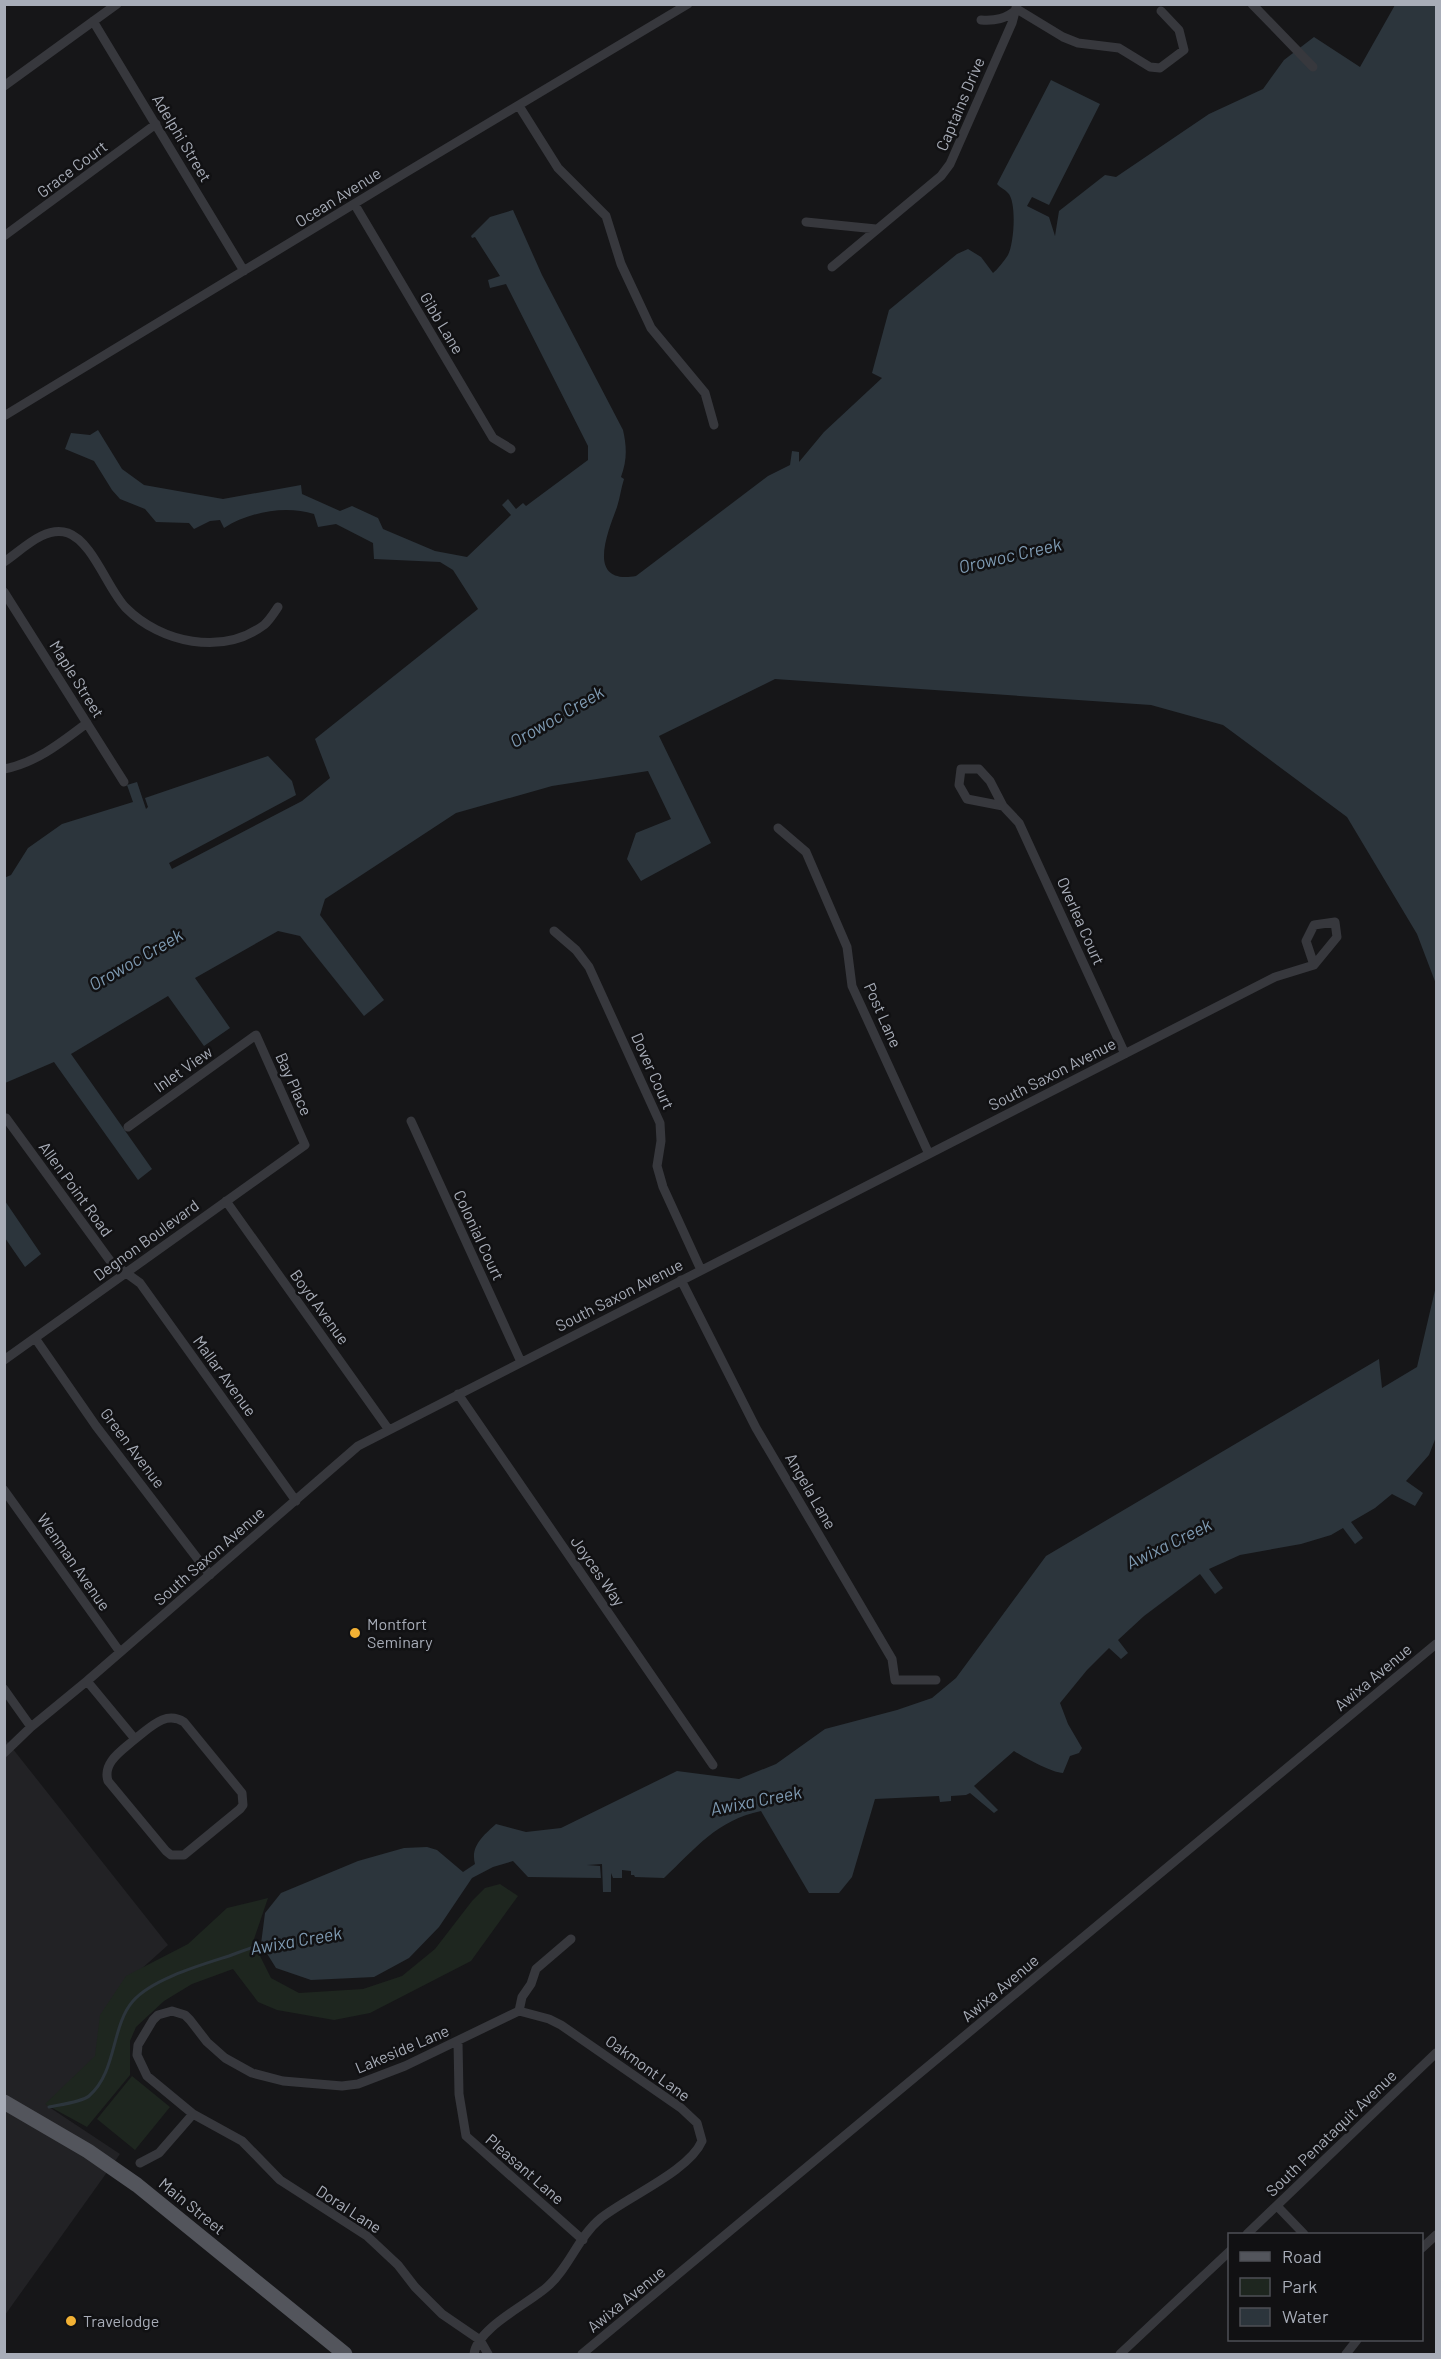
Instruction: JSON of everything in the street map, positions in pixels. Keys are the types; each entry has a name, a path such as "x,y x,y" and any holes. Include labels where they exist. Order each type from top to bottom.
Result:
{"main road":[{"name":"Main Street","path":"4,2102 88,2151 137,2185 345,2355"}],"street":[{"path":"4,86 117,4"},
{"name":"Ocean Avenue","path":"4,416 688,4"},
{"path":"1252,4 1313,67"},
{"path":"981,20 992,21 1008,17 1017,7 1063,37 1078,43 1119,48 1150,67 1160,68 1184,50 1179,30 1161,10"},
{"name":"Captains Drive","path":"832,267 941,176 950,164 1017,7"},
{"name":"Adelphi Street","path":"93,21 244,272"},
{"path":"519,106 558,168 606,216 621,264 651,328 705,393 714,425"},
{"name":"Grace Court","path":"4,236 156,124"},
{"name":"Gibb Lane","path":"355,205 493,438 511,448"},
{"path":"806,222 876,229"},
{"path":"4,562 51,532 69,533 81,542 92,556 126,608 144,623 166,635 190,642 214,643 242,636 265,624 278,607"},
{"name":"Maple Street","path":"4,592 124,782"},
{"path":"4,769 36,758 87,723"},
{"name":"Overlea Court","path":"1003,806 967,799 959,785 961,769 979,768 990,781 1003,806 1019,823 1125,1054"},
{"name":"Post Lane","path":"778,828 807,852 847,946 852,986 929,1154"},
{"path":"1335,922 1337,937 1314,965 1306,941 1314,925 1335,922"},
{"name":"Dover Court","path":"554,932 576,950 589,967 660,1123 661,1142 657,1166 663,1187 701,1270"},
{"name":"South Saxon Avenue","path":"4,1753 358,1446 1275,977 1314,965"},
{"name":"Inlet View","path":"128,1127 256,1035"},
{"name":"Bay Place","path":"256,1035 305,1145"},
{"name":"Allen Point Road","path":"6,1118 111,1262 126,1272"},
{"name":"Colonial Court","path":"411,1120 521,1362"},
{"name":"Degnon Boulevard","path":"6,1356 35,1338 305,1145"},
{"name":"Boyd Avenue","path":"226,1201 389,1430"},
{"name":"Mallar Avenue","path":"126,1272 140,1282 296,1501"},
{"name":"Angela Lane","path":"681,1281 756,1428 892,1659 896,1680 936,1680"},
{"name":"Green Avenue","path":"35,1338 96,1426 210,1575"},
{"name":"Joyces Way","path":"458,1394 713,1765"},
{"name":"Wenman Avenue","path":"4,1490 120,1652"},
{"name":"Awixa Avenue","path":"582,2355 1437,1644"},
{"path":"87,1681 135,1739"},
{"path":"4,1689 32,1727"},
{"path":"169,1717 179,1719 184,1722 242,1793 243,1805 240,1809 184,1856 171,1855 166,1851 108,1780 106,1774 111,1761 135,1739 163,1719 169,1717"},
{"path":"519,2011 522,1997 531,1984 536,1969 571,1938"},
{"name":"Lakeside Lane","path":"193,2114 147,2076 137,2055 138,2045 144,2033 158,2015 165,2012 172,2011 184,2015 207,2043 239,2067 283,2081 334,2085 358,2084 386,2075 519,2011"},
{"name":"Oakmont Lane","path":"480,2340 558,2275 598,2221 681,2167 693,2156 702,2141 697,2123 681,2108 561,2025 549,2019 519,2011"},
{"name":"Pleasant Lane","path":"458,2042 459,2094 466,2136 583,2240"},
{"name":"South Penataquit Avenue","path":"1249,2233 1437,2053"},
{"path":"140,2163 159,2153 193,2114"},
{"name":"Doral Lane","path":"193,2114 242,2140 280,2180 367,2236 398,2265 435,2307 480,2340 488,2355"},
{"path":"1276,2206 1302,2233"},
{"path":"1423,2247 1437,2235"},
{"path":"1120,2355 1228,2253"},
{"path":"474,2355 480,2340"},
{"path":"1346,2355 1356,2341"}],"shaded area":[{"path":"5,1739 168,1945 119,1989 109,2049 49,2107 120,2154 5,2315"}],"green space":[{"path":"500,1884 518,1896 471,1961 370,2013 334,2020 277,2010 258,2002 233,1969 192,1984 164,2001 136,2027 130,2041 130,2075 87,2127 45,2104 95,2056 100,2015 126,1976 188,1944 227,1908 268,1898 253,1942 271,1978 299,1993 363,1989 402,1976 435,1949 472,1901 485,1888"},
{"path":"132,2076 170,2107 135,2150 97,2119"}],"water":[{"name":"Orowoc Creek","path":"1395,5 1436,5 1436,984 1417,934 1347,817 1223,725 1151,705 775,679 659,736 711,843 641,881 627,859 636,833 671,819 648,771 552,786 456,813 325,899 320,915 384,1000 364,1016 300,936 278,931 195,978 230,1028 204,1046 168,996 71,1054 152,1169 138,1180 54,1062 5,1083 4,878 11,875 28,848 62,824 133,802 127,785 137,782 146,809 148,807 145,798 268,756 292,781 296,795 169,863 172,869 302,801 330,778 315,739 478,609 453,570 440,562 374,559 373,543 336,524 318,527 314,514 303,511 279,510 256,514 224,528 220,520 210,521 194,529 189,523 156,522 145,509 120,499 94,461 65,449 71,433 90,435 98,430 122,469 144,485 223,499 301,485 302,494 340,511 352,506 378,518 383,529 435,551 467,557 511,515 502,505 508,499 516,509 523,503 526,506 588,460 588,446 506,284 490,288 488,280 500,276 475,237 471,236 490,217 513,210 542,275 623,430 626,454 621,477 624,479 604,554 605,565 610,573 620,577 636,576 768,476 790,465 792,451 799,452 799,462 824,432 882,378 872,373 889,310 957,254 968,249 981,257 993,273 1001,265 1010,250 1014,214 1011,198 997,184 1051,80 1100,104 1049,205 1032,197 1027,206 1049,217 1055,236 1059,211 1105,175 1116,177 1209,114 1263,89 1284,60 1314,37 1360,67"},
{"path":"5,1201 41,1254 25,1267 5,1238"},
{"path":"1436,1286 1436,1437 1429,1455 1406,1481 1423,1493 1415,1506 1392,1494 1375,1508 1351,1522 1363,1538 1355,1544 1343,1528 1331,1535 1301,1544 1240,1555 1209,1569 1223,1588 1215,1594 1200,1574 1144,1616 1118,1640 1128,1653 1121,1659 1109,1648 1060,1703 1068,1724 1082,1748 1079,1753 1070,1756 1063,1773 1045,1768 1014,1751 974,1786 998,1810 994,1813 970,1793 951,1796 951,1801 940,1802 939,1796 875,1799 852,1877 839,1893 809,1893 761,1811 745,1815 719,1829 697,1846 664,1878 635,1877 631,1875 631,1871 622,1870 622,1878 613,1878 611,1873 611,1892 603,1892 602,1864 587,1865 600,1866 601,1878 528,1877 513,1861 493,1867 472,1878 439,1927 409,1958 374,1977 311,1980 276,1968 261,1944 265,1913 281,1893 358,1861 404,1848 427,1847 437,1850 463,1872 475,1864 476,1846 496,1824 526,1832 561,1828 677,1771 739,1779 776,1764 825,1729 932,1698 956,1678 1046,1556 1379,1359 1382,1388 1417,1367"}],"waterway":[{"name":"Awixa Creek","path":"49,2107 86,2098 98,2086 105,2075 126,2011 141,1993 164,1979 264,1944"}],"place":[{"name":"Montfort Seminary","path":"355,1633"},
{"name":"Travelodge","path":"71,2321"}]}
